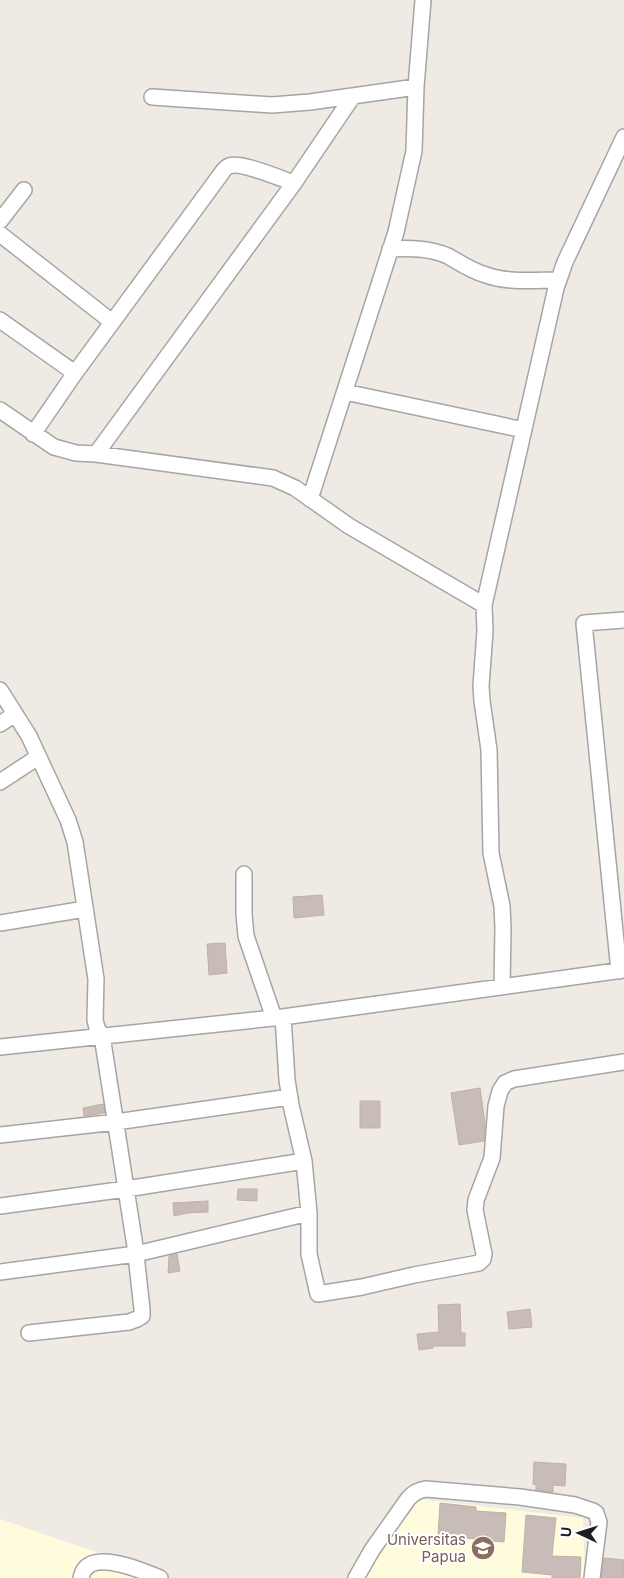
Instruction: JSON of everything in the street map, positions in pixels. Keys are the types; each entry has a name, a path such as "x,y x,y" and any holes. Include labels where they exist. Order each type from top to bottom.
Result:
{"street":[{"path":"310,499 396,232 414,151 416,87 423,0"},
{"path":"152,98 272,105 310,102 416,87"},
{"path":"96,454 294,183 353,96"},
{"path":"502,987 504,928 502,906 491,853 489,750 481,693 485,631 484,605 559,280 565,262 624,137"},
{"path":"33,434 112,322 228,166 237,164 294,183"},
{"path":"0,221 24,190"},
{"path":"0,234 112,322"},
{"path":"390,249 428,250 446,256 467,268 487,276 503,279 559,280"},
{"path":"0,320 75,373"},
{"path":"345,392 524,430"},
{"path":"0,410 54,447 76,453 96,454 272,478 295,488 349,526 484,605"},
{"path":"0,1046 278,1018 622,971 584,623 624,620"},
{"path":"0,690 29,736 68,820 75,842 96,978 95,1020 102,1036 116,1122 136,1254 142,1309 142,1316 137,1320 128,1322 29,1333"},
{"path":"0,724 15,714"},
{"path":"0,782 38,756"},
{"path":"244,874 246,936 278,1018 290,1097 304,1161 309,1213 309,1254 318,1294 479,1263 483,1259 484,1254 475,1210 476,1200 492,1158 496,1106 502,1088 514,1079 624,1062"},
{"path":"0,923 86,909"},
{"path":"0,1135 116,1122 290,1097"},
{"path":"0,1206 126,1189 304,1161"},
{"path":"0,1272 136,1254 309,1213"},
{"path":"356,1578 372,1550 408,1499 412,1494 426,1489 529,1499 575,1505 593,1510 599,1522 592,1578"},
{"path":"81,1578 84,1570 90,1565 103,1561 146,1572 160,1578"}],"shaded area":[{"name":"Universitas Papua","path":"420,1499 583,1518 585,1578 360,1578"},
{"path":"0,1519 96,1552 161,1578 0,1578"}],"building":[{"path":"322,895 324,915 294,918 293,897"},
{"path":"225,943 227,973 209,975 207,944"},
{"path":"480,1088 485,1123 484,1141 459,1145 451,1093"},
{"path":"360,1101 380,1101 380,1128 360,1128"},
{"path":"103,1104 105,1113 84,1116 83,1108"},
{"path":"238,1189 257,1189 257,1201 237,1200"},
{"path":"208,1201 208,1212 174,1216 173,1203"},
{"path":"177,1254 180,1271 168,1273 169,1256"},
{"path":"460,1304 461,1333 465,1333 465,1346 433,1346 433,1348 419,1350 417,1334 439,1332 438,1305"},
{"path":"530,1309 532,1327 509,1329 507,1312"},
{"path":"534,1462 566,1464 565,1486 553,1485 553,1492 536,1490 536,1485 533,1484"},
{"path":"440,1503 476,1507 476,1511 506,1513 504,1542 438,1536"},
{"path":"526,1515 556,1518 552,1556 581,1557 580,1578 552,1578 552,1575 522,1572"},
{"path":"604,1558 624,1560 624,1578 601,1578"}],"place":[{"name":"Universitas Papua","path":"483,1548"}]}
